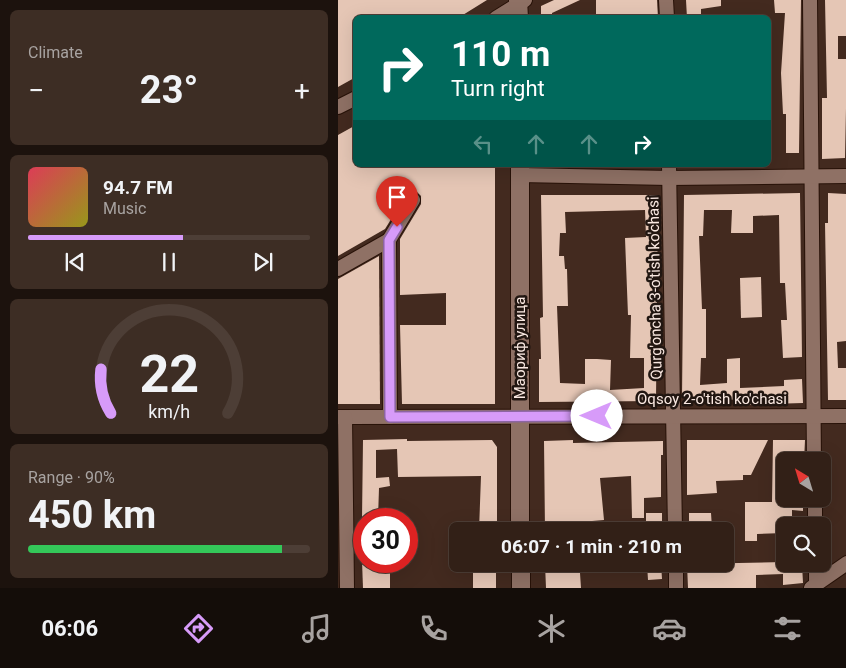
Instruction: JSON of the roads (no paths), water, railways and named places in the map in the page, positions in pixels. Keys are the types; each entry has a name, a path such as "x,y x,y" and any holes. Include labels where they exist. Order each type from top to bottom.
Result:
{"street":[{"path":"666,0 666,15"},
{"path":"810,0 814,452"},
{"path":"502,15 520,5"},
{"path":"338,107 353,100"},
{"path":"520,170 669,172 811,177 846,176"},
{"name":"Маориф улица","path":"520,170 520,522"},
{"name":"Qurg'oncha 3-o'tish ko'chasi","path":"669,172 675,522"},
{"path":"338,269 389,240 413,200"},
{"path":"389,240 390,417"},
{"name":"Oqsoy 2-o'tish ko'chasi","path":"342,417 520,415 846,416"},
{"path":"342,417 347,588"},
{"path":"814,586 846,563"},
{"path":"521,572 521,588"},
{"path":"676,572 676,588"},
{"path":"814,586 815,572"}]}
